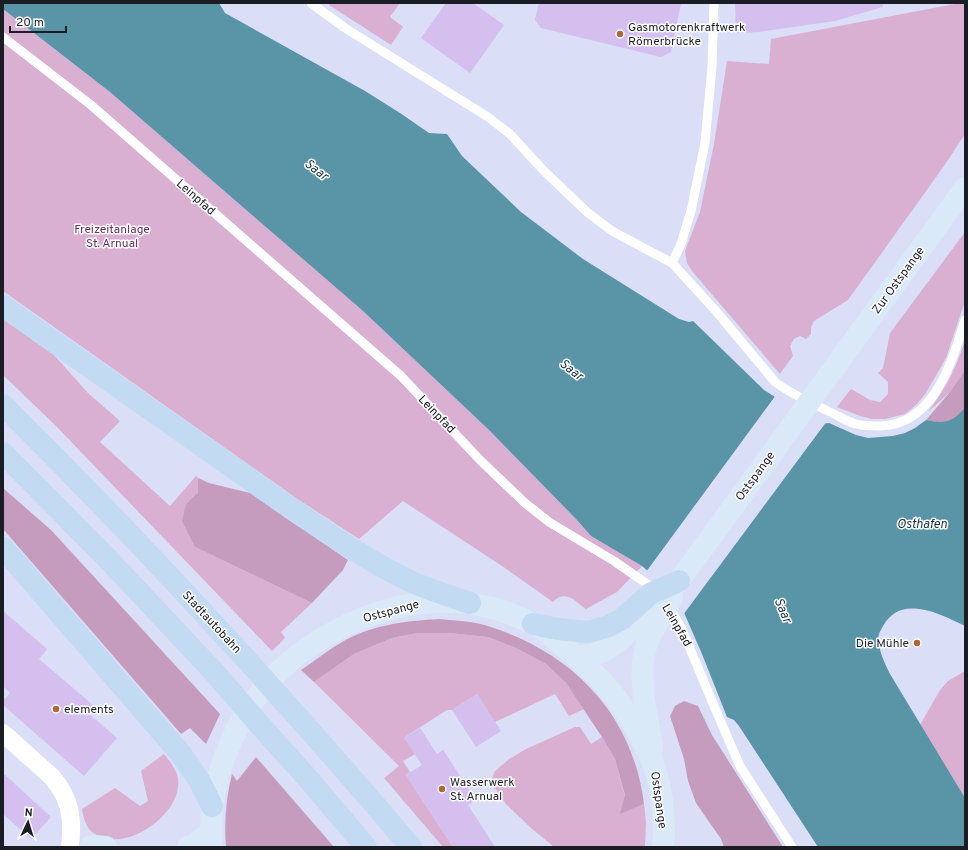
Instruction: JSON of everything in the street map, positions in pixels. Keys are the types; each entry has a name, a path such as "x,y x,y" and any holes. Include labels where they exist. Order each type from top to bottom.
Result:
{"highway":[{"path":"3,306 331,535 384,568 412,582 470,604"},
{"name":"Stadtautobahn","path":"3,405 132,536 234,646 336,758 411,847"},
{"path":"3,453 106,557 215,673 366,847"},
{"path":"3,548 182,754 199,780 212,806"},
{"path":"533,624 558,629 588,632 609,626 635,628 650,594 679,580"}],"main road":[{"name":"Zur Ostspange","path":"831,371 894,287 965,188"},
{"name":"Ostspange","path":"635,628 668,607 679,580 831,371"},
{"name":"Ostspange","path":"212,840 212,806 215,786 220,769 240,721 263,687 289,662 314,644 358,620 402,606 426,602 448,602 470,604 505,613 533,624 548,633 593,671 623,708 644,745 655,769 661,797 664,835 663,847"},
{"path":"576,656 592,655 604,651 635,628 643,667 642,684 655,769"},
{"path":"188,847 212,840"},
{"path":"90,847 106,847"}],"street":[{"path":"3,732 52,777 67,798 70,811 70,847"}],"lane":[{"path":"311,3 345,28 488,117 510,134 544,171 587,212 612,231 672,263 716,311 775,382 787,390 856,424 887,426 909,420 922,408 932,397 953,359 965,320"},
{"path":"672,263 681,244 691,211 705,143 712,67 714,3"},
{"name":"Leinpfad","path":"3,37 91,105 395,371 480,460 525,503 550,522 653,588 671,610 682,627 740,766 792,847"}],"green space":[{"path":"331,3 400,3 390,17 403,27 391,45 329,5"},
{"path":"965,3 965,134 944,166 848,300 814,321 811,327 811,334 806,339 800,336 794,339 790,346 793,356 780,374 692,271 687,263 685,251 700,212 714,144 727,61 769,64 771,39"},
{"name":"Freizeitanlage St. Arnual","path":"3,9 110,92 363,311 489,430 591,536 642,566 617,592 586,609 566,596 557,598 553,602 505,568 403,501 359,539 296,498 3,291"},
{"path":"965,232 965,301 946,358 926,393 917,404 905,414 885,419 872,419 860,416 837,407 851,389 870,400 880,402 888,394 888,382 878,373 883,368 890,333"},
{"path":"3,319 54,355 88,393 120,421 100,442 170,506 196,476 198,478 198,492 186,504 195,547 312,603 281,632 285,638 272,651 56,426 3,375"},
{"path":"965,340 965,370 950,392 928,412 950,378"},
{"path":"418,633 449,633 488,637 516,648 546,664 566,683 584,709 569,716 555,694 495,722 477,694 452,710 447,710 405,737 415,754 403,761 410,772 406,775 453,847 443,847 384,778 399,766 314,682 354,654 392,638"},
{"path":"965,671 965,798 920,725 940,690 948,681"},
{"path":"575,727 580,727 591,744 602,737 615,759 625,796 621,813 644,804 646,822 645,847 554,847 506,804 493,786 492,778 495,771 509,759 526,749"},
{"path":"164,754 177,773 178,787 175,798 161,818 140,833 128,837 116,839 105,838 96,835 91,831 85,822 82,809 115,788 140,806 148,801 141,771"}],"shaded area":[{"path":"965,370 965,409 947,422 926,420 950,392"},
{"path":"198,478 209,483 250,493 348,560 343,570 312,603 195,547 182,521 186,504 198,492"},
{"path":"3,488 51,530 220,714 206,744 190,728 181,734 3,529"},
{"path":"440,619 472,622 491,627 521,639 548,654 573,671 594,692 613,716 627,743 638,772 644,804 620,814 625,795 615,759 566,683 546,664 516,648 488,637 449,633 418,633 392,638 354,654 314,682 301,670 334,647 363,632 388,625"},
{"path":"684,701 698,706 712,735 783,847 724,847 721,839 696,803 688,781 684,759 670,716 675,706"},
{"path":"256,757 334,847 226,847 226,810 232,774 237,781"}],"water":[{"path":"3,3 219,3 225,13 365,91 429,133 447,134 462,156 521,212 583,259 679,319 689,322 693,321 764,390 800,413 821,424 829,423 856,435 868,438 893,436 905,433 926,420 938,422 947,421 956,417 965,408 965,626 931,612 919,609 908,609 898,611 890,617 886,621 878,638 882,654 890,674 965,798 965,847 818,847 739,726 734,720 727,717 682,608 663,584 642,566 591,536 489,430 363,311 110,92 3,9"}],"pier":[{"path":"776,395 822,422 827,421 683,615 662,585 646,572"}],"building":[{"path":"446,3 473,3 504,25 470,73 421,38"},
{"name":"Gasmotorenkraftwerk Römerbrücke","path":"539,3 681,3 671,52 661,57 541,28 535,20"},
{"path":"735,3 882,3 883,7 835,21 759,32 736,33"},
{"path":"3,611 47,649 39,659 93,705 87,712 117,738 84,776 3,705 3,701 10,693 3,686"},
{"path":"477,694 501,731 476,747 452,710"},
{"name":"Wasserwerk St. Arnual","path":"420,728 437,754 443,750 476,800 468,805 495,847 453,847 406,775 422,765 404,738"},
{"path":"3,773 51,817 31,839 3,814"}],"place":[{"name":"Gasmotorenkraftwerk Römerbrücke","path":"620,34"},
{"name":"Die Mühle","path":"917,643"},
{"name":"elements","path":"56,709"},
{"name":"Wasserwerk St. Arnual","path":"442,789"}],"water label":[{"name":"Saar","path":"317,169"},
{"name":"Saar","path":"572,369"},
{"name":"Osthafen","path":"922,523"},
{"name":"Saar","path":"784,610"}]}
